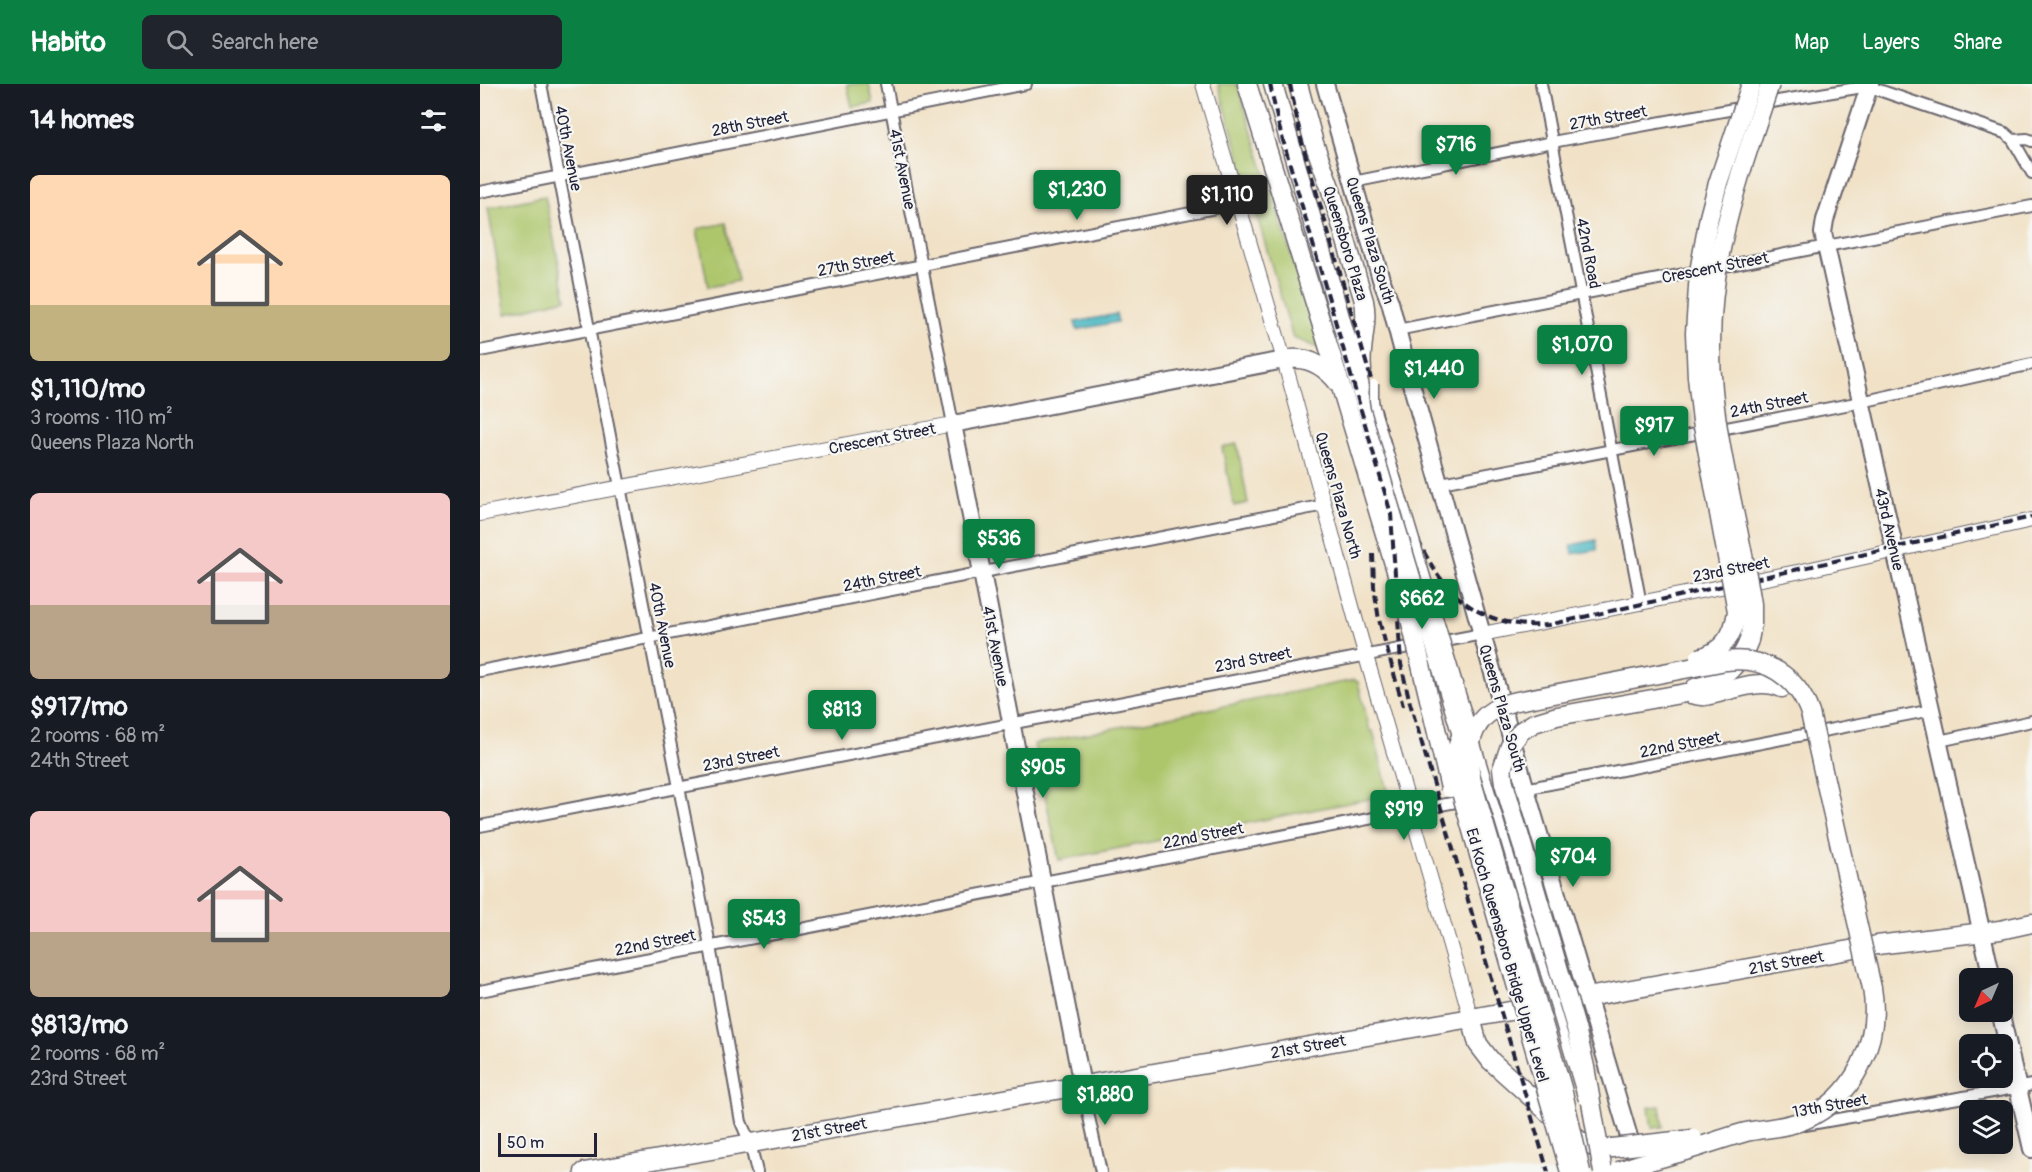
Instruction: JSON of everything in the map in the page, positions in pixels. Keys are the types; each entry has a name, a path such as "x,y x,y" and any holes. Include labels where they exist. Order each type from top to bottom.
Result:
{"main road":[{"path":"1246,84 1341,387 1423,610 1444,768 1563,1172"},
{"path":"1273,84 1423,610 1593,1172"},
{"path":"1281,112 1282,84"},
{"name":"Queensboro Plaza","path":"1298,84 1366,310 1366,328 1361,359 1365,405"},
{"path":"1311,84 1330,187"},
{"name":"Queens Plaza South","path":"1325,84 1441,483 1526,790 1637,1167"},
{"name":"Ed Koch Queensboro Bridge Upper Level","path":"1570,1172 1459,785 1456,748 1472,718 1498,699 1706,656 1724,646 1732,633 1736,618 1736,604 1702,421 1695,333 1699,272 1709,217 1751,84"},
{"path":"1603,1172 1581,1049 1502,769 1506,754 1515,737 1534,723 1557,716 1686,693 1712,683 1730,669 1746,648 1752,625 1751,594 1716,410 1711,329 1716,272 1725,227 1735,189 1770,84"},
{"name":"43rd Avenue","path":"1867,85 1824,224 1826,246 1990,968"},
{"path":"1284,360 1302,358 1315,363 1328,371 1341,387"},
{"name":"Crescent Street","path":"953,424 1284,360"},
{"name":"41st Avenue","path":"953,424 1082,1086"},
{"path":"1471,1018 1478,1044 1491,1061 1581,1142 1601,1150 1794,1124 1811,1117 1846,1088 1859,1069 1869,1047 1874,1011 1872,988 1810,713 1803,695 1790,680 1773,667 1755,661 1735,660 1512,702 1491,712 1476,728 1468,752 1470,775 1562,1088 1581,1172"},
{"path":"1686,693 1702,696 1754,685 1777,686 1790,696 1801,712 1855,949"},
{"name":"21st Street","path":"584,1172 1855,949 2000,930 2032,923"},
{"path":"2004,1022 2025,1087 2032,1149"},
{"path":"1619,1172 1656,1158 1746,1132"}],"street":[{"name":"40th Avenue","path":"541,84 710,946 741,1122 750,1143 757,1172"},
{"name":"41st Avenue","path":"886,84 953,424"},
{"name":"28th Street","path":"480,192 1026,84"},
{"name":"Queens Plaza North","path":"1203,84 1471,1018"},
{"name":"42nd Road","path":"1541,84 1641,604"},
{"name":"27th Street","path":"1353,182 1553,142 1867,85"},
{"path":"1867,85 2005,133 2013,140 2032,173"},
{"path":"2013,140 2032,141"},
{"name":"27th Street","path":"480,351 1237,204"},
{"name":"Crescent Street","path":"1397,330 2032,206"},
{"name":"24th Street","path":"1441,483 1861,402 2032,364"},
{"path":"1374,384 1373,394 1423,610 1603,1172"},
{"name":"Crescent Street","path":"480,514 953,424"},
{"name":"24th Street","path":"480,671 1325,505"},
{"name":"23rd Street","path":"480,826 1641,604 2032,520"},
{"name":"22nd Street","path":"480,991 1932,710"},
{"path":"1939,741 2032,721"},
{"name":"41st Avenue","path":"1082,1086 1101,1172"},
{"name":"13th Street","path":"1637,1167 1650,1152 2025,1087"}],"green space":[{"path":"847,84 869,84 873,103 852,107"},
{"path":"1218,84 1237,84 1321,349 1293,338"},
{"path":"545,196 566,299 506,314 488,208"},
{"path":"726,223 738,281 708,287 697,229"},
{"path":"1237,444 1248,503 1234,506 1222,447"},
{"path":"1354,680 1358,682 1370,731 1373,731 1389,795 1059,860 1034,744"},
{"path":"1660,1106 1663,1127 1652,1128 1649,1107"}],"water":[{"path":"1116,314 1118,322 1077,330 1075,322"},
{"path":"1596,540 1597,550 1573,554 1571,545"}],"railway":[{"path":"1270,84 1278,123 1391,514 1401,664 1410,703 1548,1172"},
{"path":"1290,84 1301,139 1417,537 1427,558 1452,591 1467,604 1484,614 1524,625 1548,625 2032,517"},
{"path":"1373,554 1374,587 1379,620 1403,706"}]}
